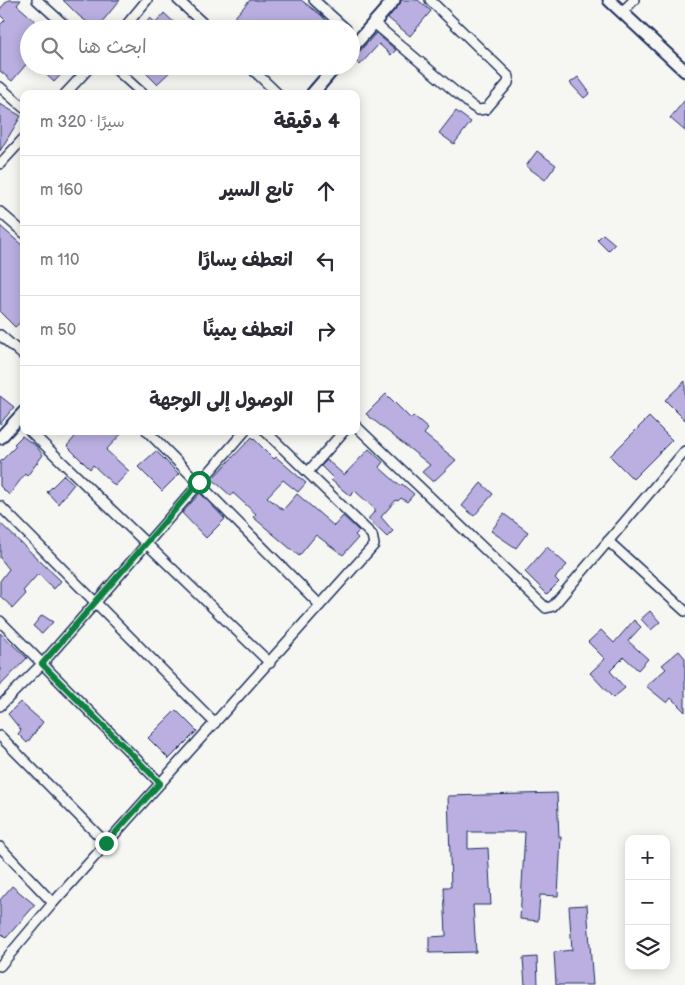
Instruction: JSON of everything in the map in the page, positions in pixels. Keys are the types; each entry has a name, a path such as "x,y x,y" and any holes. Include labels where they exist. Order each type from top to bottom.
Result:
{"street":[{"path":"36,0 59,20"},
{"path":"130,20 147,0"},
{"path":"178,0 199,20"},
{"path":"314,0 336,20"},
{"path":"360,33 374,23 394,0"},
{"path":"374,23 472,106 478,110 486,109 508,83 509,77 430,0"},
{"path":"609,0 685,71"},
{"path":"622,12 634,0"},
{"path":"69,90 82,75"},
{"path":"122,75 139,90"},
{"path":"258,75 274,90"},
{"path":"315,90 328,75"},
{"path":"0,87 20,104"},
{"path":"0,164 20,142"},
{"path":"0,212 20,230"},
{"path":"0,335 20,352"},
{"path":"0,438 20,421"},
{"path":"360,430 546,608 553,606 685,451"},
{"path":"34,435 146,541 270,663"},
{"path":"151,435 320,605"},
{"path":"0,706 42,664 146,541 241,435"},
{"path":"1,962 372,548 374,540 270,435"},
{"path":"308,472 340,435"},
{"path":"0,506 215,723"},
{"path":"608,541 685,611"},
{"path":"0,622 160,783"},
{"path":"0,736 106,843"},
{"path":"0,847 53,903"}],"building":[{"path":"8,0 21,0 17,5 34,20 20,20 20,72 12,81 0,71 0,25 5,20 0,15 0,9"},
{"path":"63,0 120,0 103,20 84,20"},
{"path":"250,0 301,0 326,20 232,20"},
{"path":"401,0 418,0 431,11 410,36 388,18"},
{"path":"164,13 171,20 158,20"},
{"path":"376,33 396,50 391,55 379,44 360,65 360,51"},
{"path":"47,75 61,75 54,82"},
{"path":"148,75 166,75 157,84"},
{"path":"578,77 590,93 584,98 570,83"},
{"path":"685,100 685,131 670,118"},
{"path":"0,104 20,115 20,118 0,151"},
{"path":"456,111 471,122 454,144 439,133"},
{"path":"537,151 556,165 545,180 526,166"},
{"path":"0,226 20,244 20,323 15,327 0,312"},
{"path":"603,234 615,244 608,251 597,240"},
{"path":"685,381 685,420 665,400"},
{"path":"386,394 411,419 413,416 428,429 424,434 456,460 433,482 422,472 430,465 366,414"},
{"path":"0,396 14,407 0,424"},
{"path":"649,417 672,440 633,479 610,456"},
{"path":"77,435 120,435 106,450 129,471 115,486 93,465 90,469 67,446"},
{"path":"22,436 36,446 43,455 9,495 0,486 0,462 16,446 14,444"},
{"path":"252,437 274,459 276,457 306,483 298,492 283,480 267,497 283,510 297,494 334,526 343,516 359,531 355,535 358,538 343,555 316,535 299,556 253,517 256,514 233,493 231,496 212,479"},
{"path":"369,449 383,462 379,467 400,486 402,484 414,494 407,502 401,498 398,501 396,500 381,517 393,531 387,537 368,519 376,510 355,491 350,496 331,480 333,478 321,466 327,460 344,475"},
{"path":"156,451 179,474 162,491 138,467"},
{"path":"64,475 74,484 58,504 47,492"},
{"path":"481,483 493,494 474,516 462,506"},
{"path":"200,493 225,519 206,538 182,513"},
{"path":"504,514 528,532 516,548 491,531"},
{"path":"0,523 61,581 54,589 38,574 23,591 26,594 13,608 0,596 0,581 9,569 0,558"},
{"path":"547,547 567,565 555,578 559,582 547,594 525,572"},
{"path":"650,611 660,622 651,630 641,619"},
{"path":"42,615 53,622 42,634 33,626"},
{"path":"634,620 641,627 628,641 648,659 638,670 624,657 610,671 625,688 613,698 590,673 605,659 588,642 601,630 614,643"},
{"path":"0,633 27,658 0,686"},
{"path":"679,651 685,658 685,712 671,698 667,703 646,686 666,669 662,665"},
{"path":"20,702 43,722 27,743 18,734 21,730 8,714"},
{"path":"176,710 197,731 169,759 148,738"},
{"path":"557,793 559,837 561,837 558,896 540,895 538,921 520,919 525,832 468,832 468,849 488,848 491,905 473,905 476,952 429,953 429,937 446,936 444,887 451,887 448,796"},
{"path":"12,886 35,905 6,938 0,932 0,900"},
{"path":"587,905 593,985 556,985 554,952 572,950 569,906"},
{"path":"537,957 538,985 525,985 523,958"}],"route":[{"path":"106,843 160,783 42,664 146,541 199,482"}]}
